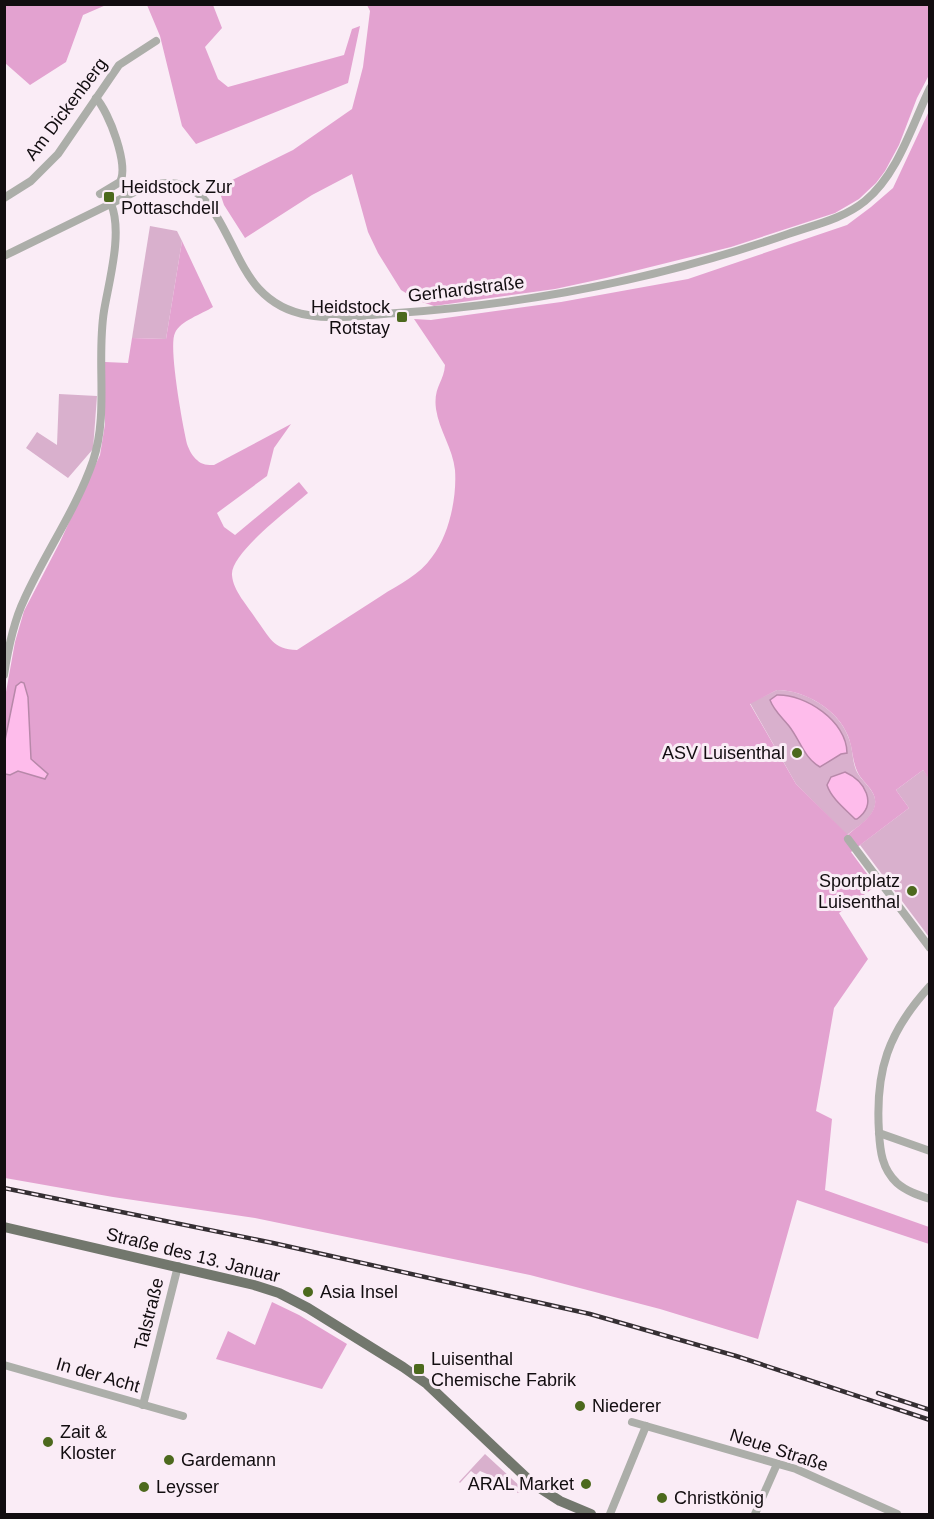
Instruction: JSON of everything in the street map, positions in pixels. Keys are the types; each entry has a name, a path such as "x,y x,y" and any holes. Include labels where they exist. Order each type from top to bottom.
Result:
{"main road":[{"name":"Straße des 13. Januar","path":"4,1227 178,1266 279,1293 308,1308 414,1374 532,1483 591,1515"}],"street":[{"name":"Am Dickenberg","path":"4,198 31,180 58,154 119,65 156,41"},
{"name":"Gerhardstraße","path":"4,256 141,189 157,184 173,183 191,189 207,201 258,289 281,306 309,316 438,310 541,297 661,272 760,244 842,216 863,203 886,177 930,88"},
{"path":"96,98 107,113 123,171 120,182 100,194"},
{"path":"4,675 9,643 23,602 83,483 96,448 100,418 101,333 116,225 111,204"},
{"path":"848,838 930,948"},
{"path":"930,986 905,1015 887,1050 879,1084 879,1133 882,1161 891,1177 905,1189 930,1199"},
{"path":"879,1133 930,1150"},
{"name":"Talstraße","path":"143,1404 178,1266"},
{"name":"In der Acht","path":"4,1365 183,1416"},
{"name":"Neue Straße","path":"632,1422 807,1474 897,1515"},
{"path":"610,1515 646,1426"},
{"path":"756,1515 777,1464"}],"shaded area":[{"path":"5,4 106,5 83,15 66,62 30,85 5,63"},
{"path":"147,5 213,5 222,28 205,47 218,79 228,87 344,55 352,29 360,26 348,83 196,144 182,126 160,36"},
{"path":"367,5 929,5 929,75 917,98 899,145 885,171 859,199 835,213 731,247 606,278 555,289 434,306 419,301 401,290 378,253 368,232 352,174 312,195 245,238 224,205 218,187 293,150 352,109 363,67 370,11"},
{"path":"929,111 929,779 923,770 896,790 909,808 851,852 876,886 839,913 868,959 834,1008 816,1111 832,1119 825,1190 929,1227 929,1244 797,1200 758,1339 660,1309 530,1275 255,1218 5,1178 4,703 15,642 24,611 60,542 100,455 105,424 105,362 128,363 132,338 166,339 182,241 213,307 182,325 175,333 173,341 180,405 187,444 191,453 201,463 214,465 291,424 274,448 267,476 217,513 224,527 235,535 299,482 308,493 251,543 234,566 232,575 238,593 272,641 282,648 297,650 415,574 438,548 451,516 455,492 455,470 435,401 445,365 414,319 431,320 561,302 688,279 847,225 893,188","holes":["777,690 788,691 819,703 837,718 848,736 858,773 874,795 874,809 848,835 796,784 750,704"]},
{"path":"150,226 177,231 182,241 166,339 132,338"},
{"path":"59,394 97,396 93,449 68,478 26,448 37,432 57,445"},
{"path":"21,682 24,683 28,697 31,759 48,774 45,779 18,771 10,775 5,774 5,740 16,686"},
{"path":"777,690 810,698 830,711 845,729 856,770 872,791 875,800 871,814 847,835 796,784 750,703"},
{"path":"777,695 800,699 811,704 832,720 845,741 847,753 841,754 820,767 815,763 806,754 793,731 772,704 770,700"},
{"name":"Sportplatz Luisenthal","path":"923,770 930,779 929,937 860,845 909,808 896,790"},
{"path":"845,772 863,787 868,800 867,807 857,819 839,803 827,785 831,777"},
{"path":"272,1302 299,1315 347,1344 322,1389 216,1359 228,1331 255,1345"},
{"path":"485,1454 523,1489 522,1492 517,1493 519,1488 480,1471 476,1475 471,1471 459,1482"}],"railway":[{"path":"4,1188 273,1243 590,1314 736,1356 930,1420"},
{"path":"878,1393 930,1410"}],"place":[{"name":"Heidstock Zur Pottaschdell","path":"109,197"},
{"name":"Heidstock Rotstay","path":"402,317"},
{"name":"ASV Luisenthal","path":"797,753"},
{"name":"Sportplatz Luisenthal","path":"912,891"},
{"name":"Asia Insel","path":"308,1292"},
{"name":"Luisenthal Chemische Fabrik","path":"419,1369"},
{"name":"Niederer","path":"580,1406"},
{"name":"Zait & Kloster","path":"48,1442"},
{"name":"Gardemann","path":"169,1460"},
{"name":"ARAL Market","path":"586,1484"},
{"name":"Leysser","path":"144,1487"},
{"name":"Christkönig","path":"662,1498"}]}
